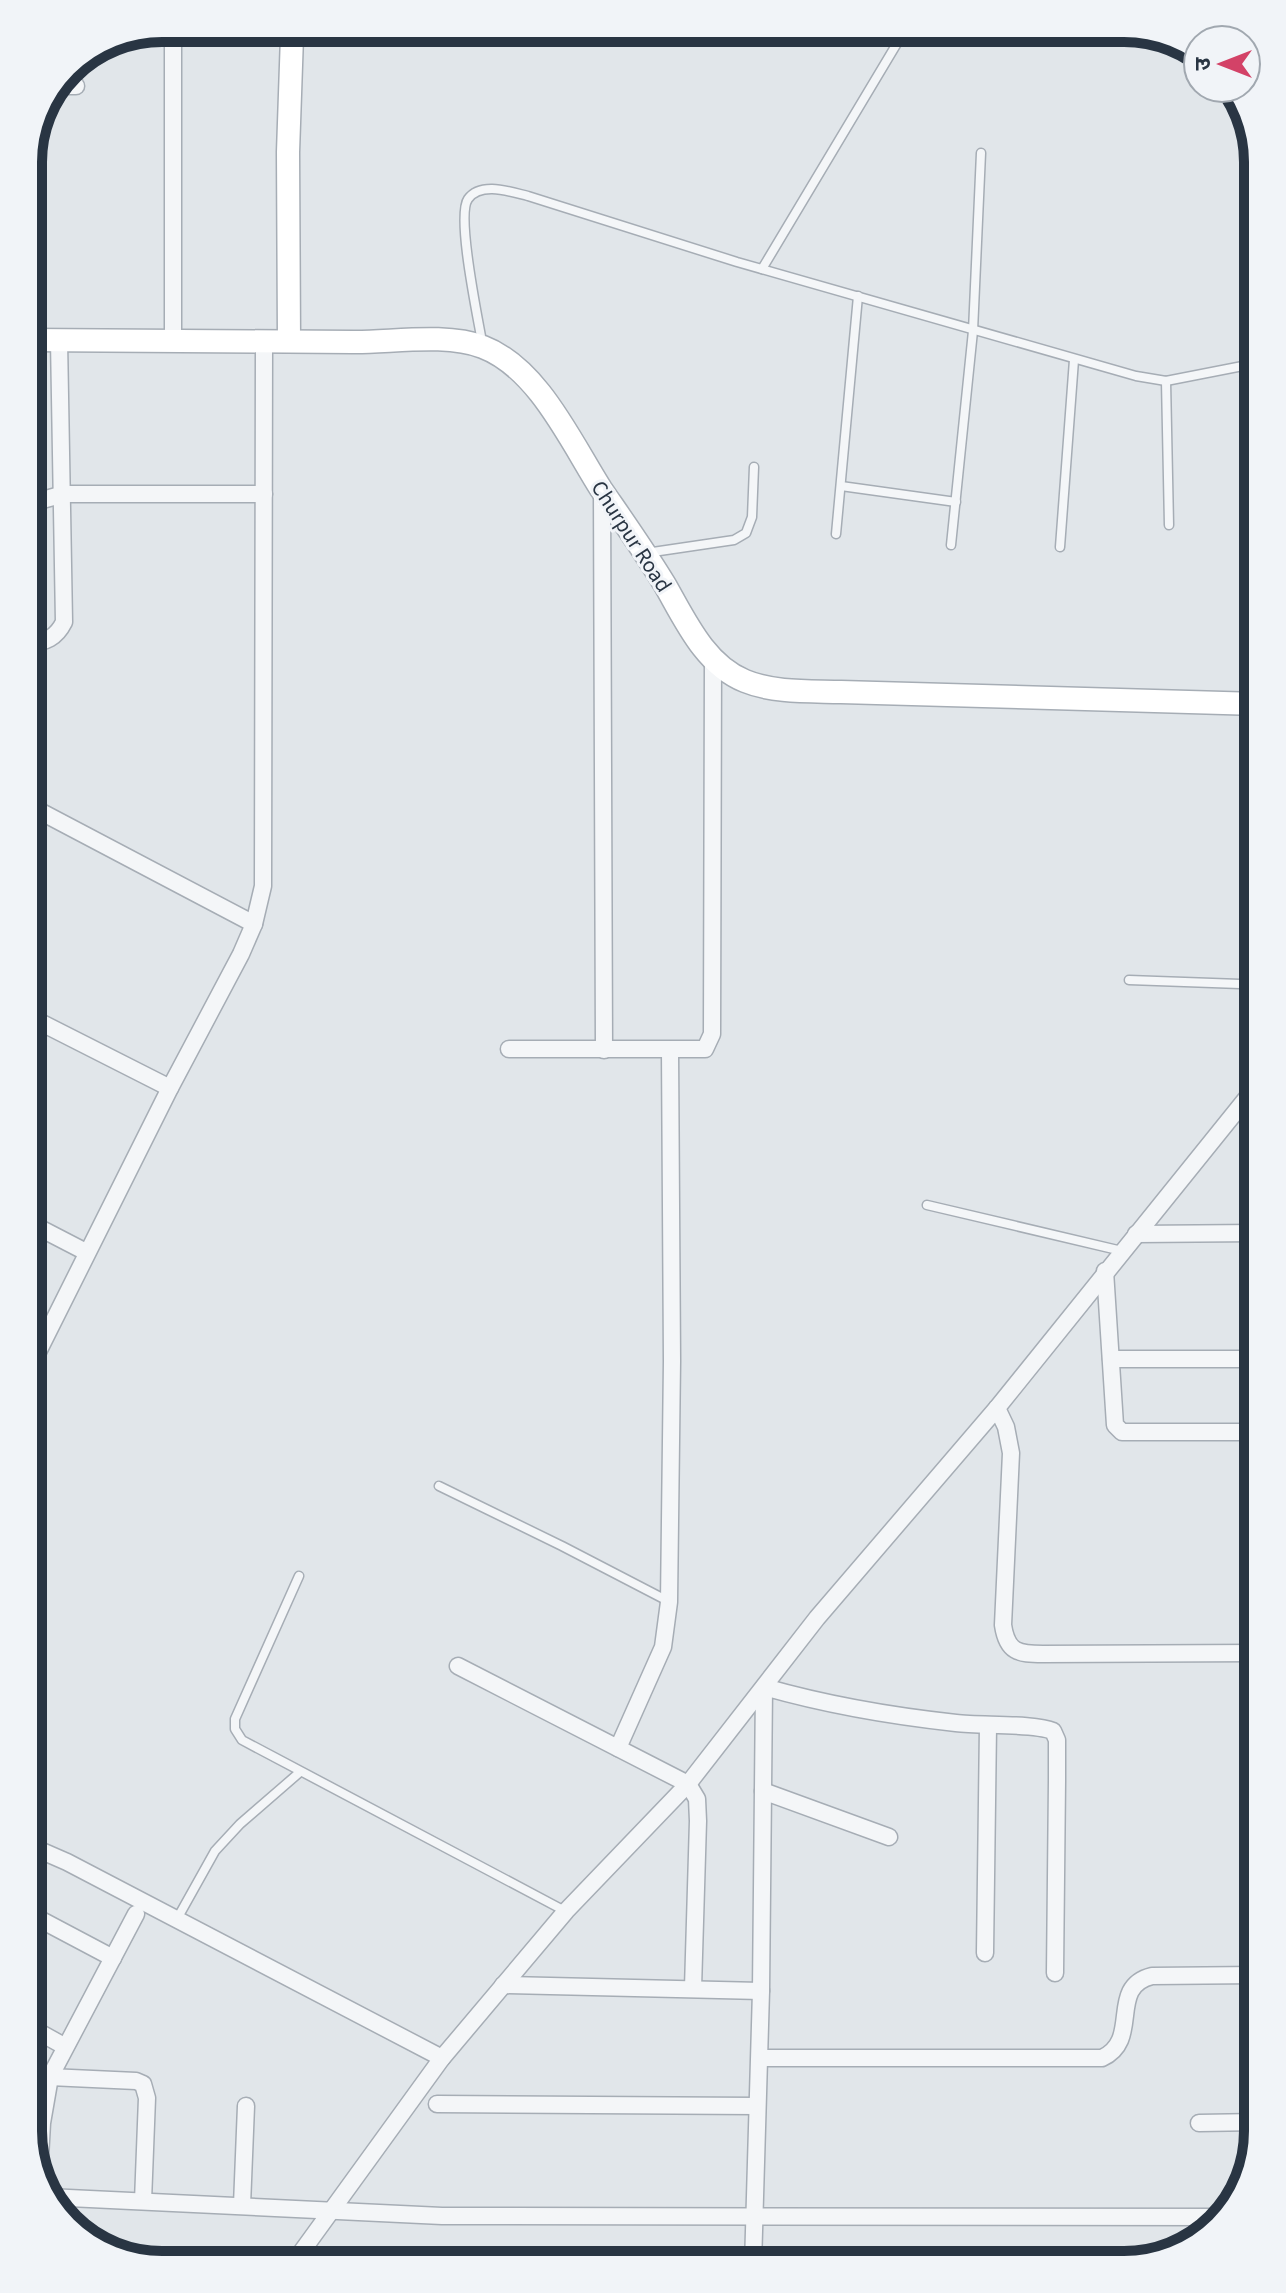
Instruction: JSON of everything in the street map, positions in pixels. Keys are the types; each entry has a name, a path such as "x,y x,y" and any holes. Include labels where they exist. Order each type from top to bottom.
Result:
{"street":[{"path":"173,42 173,339"},
{"path":"289,341 288,152 292,42"},
{"name":"Churpur Road","path":"42,340 452,340 483,347 512,364 541,393 697,639 713,659 744,681 783,690 1244,704"},
{"path":"42,641 58,634 64,622 59,340"},
{"path":"42,1343 241,954 254,924 263,886 264,342"},
{"path":"602,490 604,1050"},
{"path":"42,500 64,494 264,494"},
{"path":"509,1049 705,1049 712,1039 713,659"},
{"path":"42,812 254,924"},
{"path":"42,1023 170,1088"},
{"path":"618,1748 663,1647 669,1602 672,1361 670,1050"},
{"path":"303,2251 442,2058 566,1911 688,1784 817,1618 997,1408 1244,1101"},
{"path":"42,1229 86,1252"},
{"path":"1136,1234 1244,1233"},
{"path":"1105,1271 1117,1430 1244,1432"},
{"path":"1111,1359 1244,1359"},
{"path":"997,1408 1006,1427 1011,1453 1003,1625 1005,1639 1013,1650 1024,1654 1244,1653"},
{"path":"458,1666 688,1784 697,1799 698,1821 693,1988"},
{"path":"764,1687 867,1712 988,1726 1044,1727 1053,1731 1057,1740 1055,1973"},
{"path":"753,2251 760,2058 764,1687"},
{"path":"985,1953 988,1726"},
{"path":"763,1791 889,1837"},
{"path":"42,1851 442,2058"},
{"path":"42,2123 50,2077 136,1914"},
{"path":"42,1920 113,1958"},
{"path":"760,2058 1102,2058 1112,2054 1120,2043 1131,1988 1139,1979 1152,1976 1244,1975"},
{"path":"503,1985 761,1991"},
{"path":"42,2034 64,2046"},
{"path":"42,2077 136,2081 143,2084 147,2098 143,2201"},
{"path":"437,2104 757,2106"},
{"path":"242,2205 246,2106"},
{"path":"1199,2123 1244,2122"},
{"path":"62,2198 442,2216 1207,2217"}],"lane":[{"path":"762,269 898,42"},
{"path":"951,545 973,331 981,153"},
{"path":"483,347 465,238 464,213 468,199 481,190 498,189 973,331 1136,376 1166,381 1244,366"},
{"path":"836,534 858,296"},
{"path":"1060,547 1074,360"},
{"path":"1166,381 1169,525"},
{"path":"645,553 734,540 746,533 752,517 754,467"},
{"path":"841,486 956,502"},
{"path":"1129,980 1244,985"},
{"path":"927,1205 1122,1251"},
{"path":"439,1486 669,1602"},
{"path":"299,1576 235,1719 235,1729 242,1740 566,1911"},
{"path":"177,1919 215,1851 240,1824 300,1772"}]}
